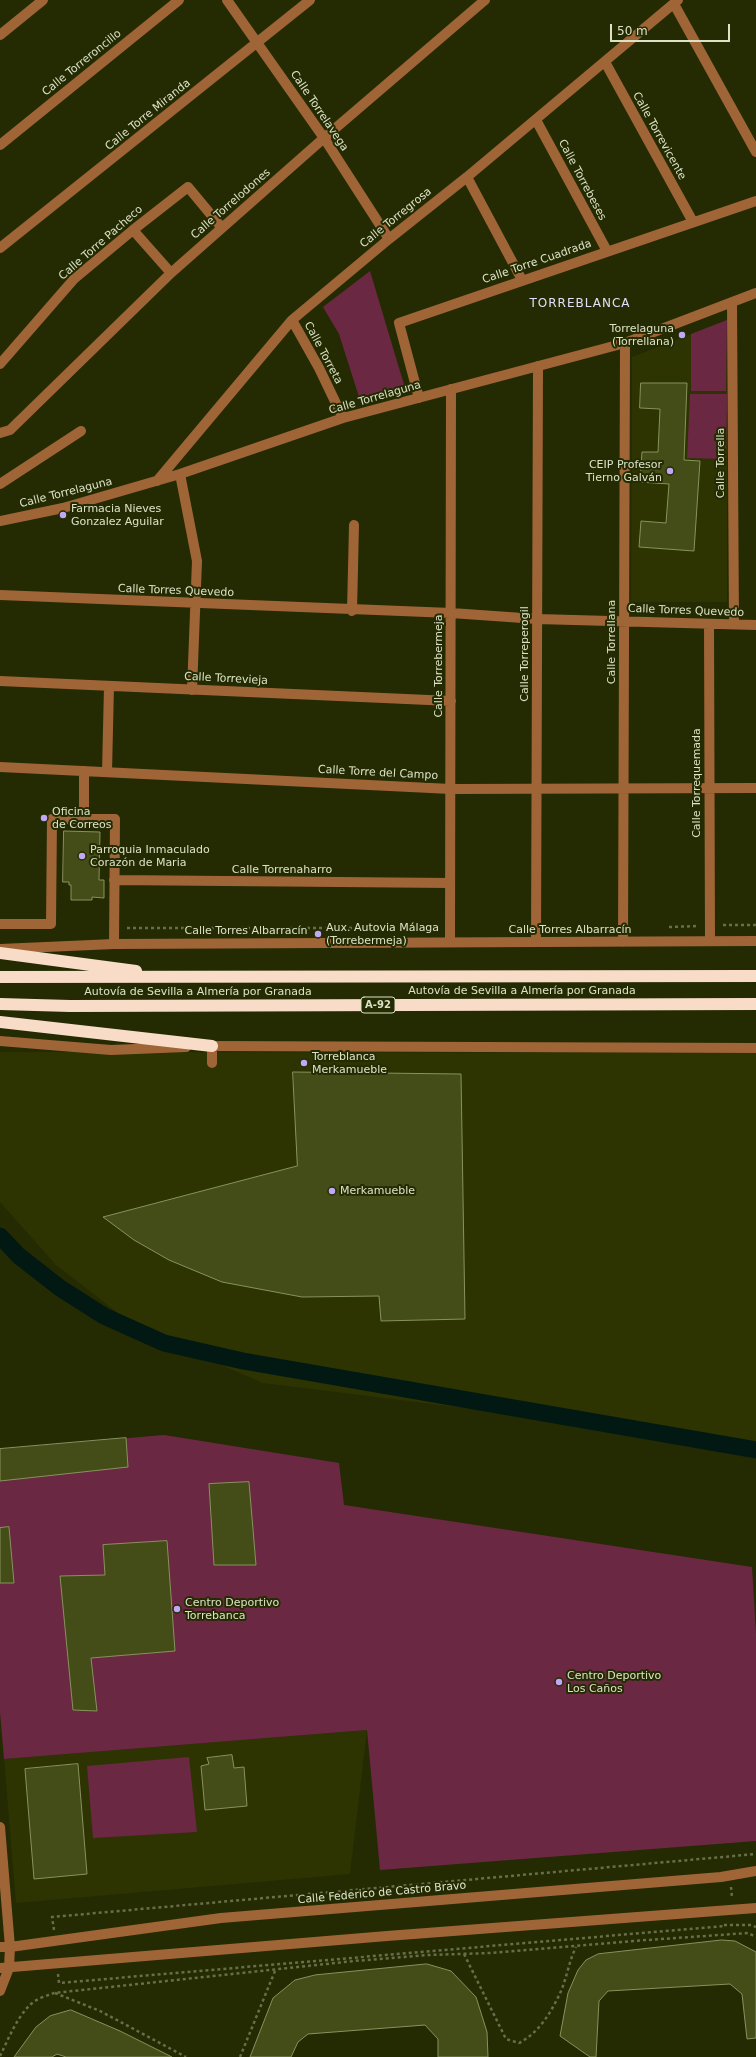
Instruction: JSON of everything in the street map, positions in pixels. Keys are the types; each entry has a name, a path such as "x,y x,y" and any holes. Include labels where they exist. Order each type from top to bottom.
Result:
{"highway":[{"path":"0,953 184,977"},
{"name":"Autovía de Sevilla a Almería por Granada","path":"0,977 756,976"},
{"name":"Autovía de Sevilla a Almería por Granada","path":"0,1004 86,1006 756,1004"},
{"path":"0,1022 212,1046"}],"street":[{"path":"0,35 43,0"},
{"name":"Calle Torreroncillo","path":"0,145 179,0"},
{"name":"Calle Torrelavega","path":"227,0 324,138 389,239"},
{"name":"Calle Torre Miranda","path":"0,248 310,0"},
{"name":"Calle Torrelodones","path":"0,433 10,430 171,273 324,138 485,0"},
{"path":"676,2 756,152"},
{"name":"Calle Torregrosa","path":"156,482 292,320 536,120 676,2"},
{"name":"Calle Torrevicente","path":"605,62 693,222"},
{"name":"Calle Torrebeses","path":"536,120 607,251"},
{"path":"467,177 522,280"},
{"name":"Calle Torre Pacheco","path":"0,364 74,279 188,187 222,228"},
{"name":"Calle Torre Cuadrada","path":"419,398 399,323 756,201"},
{"path":"133,230 171,273"},
{"name":"Calle Torrelaguna","path":"0,521 63,508 156,482 343,418 625,343 756,293"},
{"name":"Calle Torrella","path":"732,302 734,624"},
{"name":"Calle Torreta","path":"292,320 319,368 343,418"},
{"name":"Calle Torrellana","path":"623,942 625,343"},
{"name":"Calle Torreperogil","path":"536,941 538,366"},
{"name":"Calle Torrebermeja","path":"450,942 451,390"},
{"path":"0,484 82,431"},
{"path":"180,474 197,561 192,690"},
{"path":"352,610 354,525"},
{"name":"Calle Torres Quevedo","path":"0,596 451,613 537,619 756,625"},
{"name":"Calle Torrequemada","path":"709,624 710,941"},
{"name":"Calle Torrevieja","path":"0,681 451,701"},
{"path":"107,772 109,686"},
{"name":"Calle Torre del Campo","path":"0,767 451,789 756,788"},
{"path":"84,771 84,819"},
{"path":"0,924 51,924 52,819 115,819 114,944"},
{"name":"Calle Torrenaharro","path":"114,880 450,883"},
{"name":"Calle Torres Albarracín","path":"0,949 114,944 756,941"},
{"path":"0,1041 111,1050 212,1046 756,1048"},
{"path":"212,1046 212,1063"},
{"path":"0,1828 5,1947 5,1968 0,1991"},
{"name":"Calle Federico de Castro Bravo","path":"5,1947 221,1918 721,1877 756,1871"},
{"path":"5,1968 394,1935 756,1908"}],"path":[{"path":"114,928 398,928"},
{"path":"52,1917 756,1854"},
{"path":"731,1884 732,1900"},
{"path":"724,1921 724,1926"},
{"path":"59,1983 724,1926 751,1925 756,1927"},
{"path":"0,2056 10,2035 28,2006 35,2000 54,1992 275,1971 354,1961 576,1947 633,1941 748,1933 756,1937"},
{"path":"464,1954 506,2040 519,2043 531,2037 552,2007 561,1991 576,1947"},
{"path":"240,2057 275,1971"},
{"path":"54,1992 100,2011 186,2057"}],"shaded area":[{"path":"370,271 405,388 360,400 339,334 323,307"},
{"path":"727,320 727,602 631,602 632,357"},
{"path":"727,320 726,391 691,391 691,334"},
{"path":"690,394 727,394 726,459 687,458"},
{"path":"0,1052 756,1053 756,1444 263,1383 140,1330 56,1265 0,1202"},
{"path":"164,1435 339,1463 344,1505 752,1567 756,1634 756,1841 380,1870 367,1730 4,1759 0,1712 0,1449"},
{"path":"367,1730 350,1874 16,1903 4,1759"},
{"path":"189,1757 197,1832 93,1838 87,1766"}],"building":[{"name":"CEIP Profesor Tierno Galván","path":"641,383 687,383 684,460 700,461 694,551 639,547 641,521 666,523 669,484 640,482 642,452 658,452 660,409 640,408"},
{"name":"Parroquia Inmaculado Corazón de Maria","path":"64,831 100,832 99,880 104,880 104,898 92,897 92,900 71,900 71,885 69,885 69,882 63,882"},
{"name":"Merkamueble","path":"293,1072 461,1074 465,1319 381,1321 379,1296 302,1297 222,1282 169,1260 134,1240 103,1217 297,1166"},
{"path":"126,1438 128,1467 0,1481 0,1449"},
{"path":"249,1482 256,1565 214,1565 209,1484"},
{"path":"9,1527 14,1583 0,1583 0,1528"},
{"path":"167,1541 175,1651 91,1658 97,1711 73,1710 60,1576 105,1575 103,1545"},
{"path":"232,1755 234,1768 244,1767 247,1806 205,1810 201,1766 209,1764 207,1758"},
{"path":"78,1764 87,1874 34,1879 25,1769"},
{"path":"722,1940 735,1941 756,1952 756,2038 747,2039 742,1994 730,1984 608,1991 599,2001 596,2057 590,2057 560,2036 568,1993 578,1970 586,1960 598,1954"},
{"path":"427,1964 451,1971 476,1997 487,2032 488,2057 438,2057 438,2039 425,2025 308,2034 298,2042 291,2057 250,2057 273,1998 295,1980 315,1975"},
{"path":"71,2010 120,2031 172,2057 66,2057 57,2054 52,2057 14,2057 36,2027 50,2016"}],"waterway":[{"path":"0,1236 19,1256 60,1288 104,1316 164,1343 243,1361 756,1450"}],"place":[{"name":"Torrelaguna (Torrellana)","path":"682,335"},
{"name":"CEIP Profesor Tierno Galván","path":"670,471"},
{"name":"Farmacia Nieves Gonzalez Aguilar","path":"63,515"},
{"name":"Oficina de Correos","path":"44,818"},
{"name":"Parroquia Inmaculado Corazón de Maria","path":"82,856"},
{"name":"Aux. Autovia Málaga (Torrebermeja)","path":"318,934"},
{"name":"Torreblanca Merkamueble","path":"304,1063"},
{"name":"Merkamueble","path":"332,1191"},
{"name":"Centro Deportivo Torrebanca","path":"177,1609"},
{"name":"Centro Deportivo Los Caños","path":"559,1682"}],"district":[{"name":"TORREBLANCA","path":"580,304"}]}
